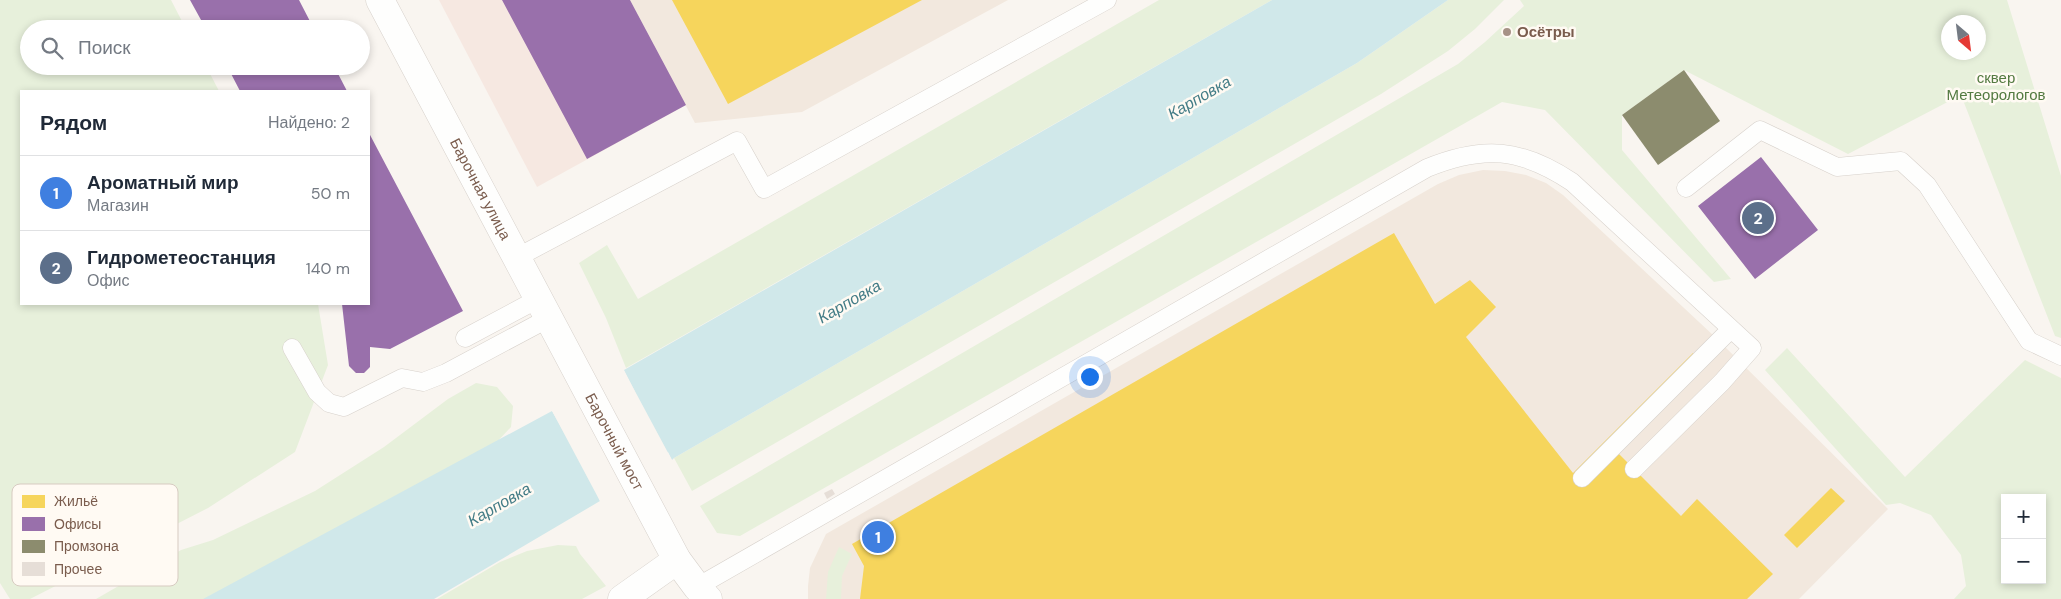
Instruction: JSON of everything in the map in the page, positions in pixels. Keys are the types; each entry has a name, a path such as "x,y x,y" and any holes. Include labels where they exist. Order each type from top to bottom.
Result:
{"street":[{"name":"Барочная улица","path":"380,0 580,378"},
{"name":"Барочный мост","path":"580,378 677,560"},
{"path":"622,599 677,560 703,593"}],"lane":[{"path":"516,258 737,141 764,188 1107,0"},
{"path":"1686,188 1760,130 1837,167 1901,161 1927,185 2029,341 2061,356"},
{"path":"703,593 1419,172 1452,158 1480,153 1505,154 1529,158 1552,168 1572,182 1752,348 1722,382 1634,469"},
{"path":"465,338 543,308"},
{"path":"292,348 317,392 329,403 344,407 402,378 423,382 446,373 543,308"},
{"path":"1582,478 1731,329"}],"shaded area":[{"path":"439,0 630,0 686,105 537,187"},
{"path":"630,0 1008,0 802,112 695,123"},
{"path":"1483,170 1505,171 1526,175 1546,183 1563,195 1714,336 1888,509 1799,599 808,599 810,568 826,534 1438,184 1459,175"}],"green space":[{"path":"0,0 171,0 181,20 20,20 20,75 211,75 218,90 20,90 20,305 318,305 328,365 295,452 208,508 178,523 178,484 12,484 12,586 55,586 30,599 10,599 0,583"},
{"path":"1159,0 1272,0 626,368 606,318 579,263 607,245 638,299"},
{"path":"1448,0 1504,0 1475,29 1448,51 1381,94 692,491 674,458 1357,63"},
{"name":"сквер Метеорологов","path":"1520,0 2007,0 2061,176 2061,338 2055,336 1961,95 1848,154 1684,70 1622,115 1622,150 1731,279 1714,282 1545,110 1502,102 740,536 717,533 700,506 1458,64 1524,6"},
{"path":"1787,348 1905,477 2025,360 2061,378 2061,599 1954,599 1966,586 1961,555 1931,515 1900,503 1886,505 1765,370"},
{"path":"476,383 497,387 513,406 511,427 494,445 205,599 96,599 119,586 178,586 178,552 213,540 315,491 384,447 448,399"},
{"path":"558,545 576,546 580,554 606,586 582,599 437,599 500,562 527,551"},
{"path":"839,547 852,554 842,576 841,599 826,599 828,572"}],"water":[{"name":"Карповка","path":"1272,0 1448,0 1357,63 672,460 668,452 596,492 600,501 434,599 203,599 552,411 564,432 635,392 624,370"}],"pier":[{"path":"622,367 673,462 670,461 667,455 599,493 603,500 601,503 551,409 554,410 564,428 632,391 621,371"}],"building: Жильё":[{"path":"672,0 922,0 728,104"},
{"path":"1394,233 1435,304 1470,280 1496,307 1466,337 1573,473 1693,353 1706,366 1618,453 1681,516 1697,499 1773,574 1747,599 860,599 864,566 852,544"},
{"path":"1831,488 1845,501 1797,548 1784,535"}],"building: Офисы":[{"path":"190,0 299,0 309,20 201,20"},
{"path":"502,0 630,0 686,105 587,159"},
{"path":"232,75 339,75 346,90 239,90"},
{"path":"370,135 463,311 390,349 370,347 370,367 364,373 356,373 349,366 342,305 370,305"},
{"path":"1761,157 1818,230 1755,279 1698,206"}],"building: Промзона":[{"path":"1684,70 1720,121 1658,165 1622,115"}],"building: Прочее":[{"path":"832,489 835,494 827,499 824,493"}],"place":[{"name":"Осётры","path":"1507,32"},
{"name":"Гидрометеостанция","path":"1758,218"},
{"name":"Ароматный мир","path":"878,537"}]}
